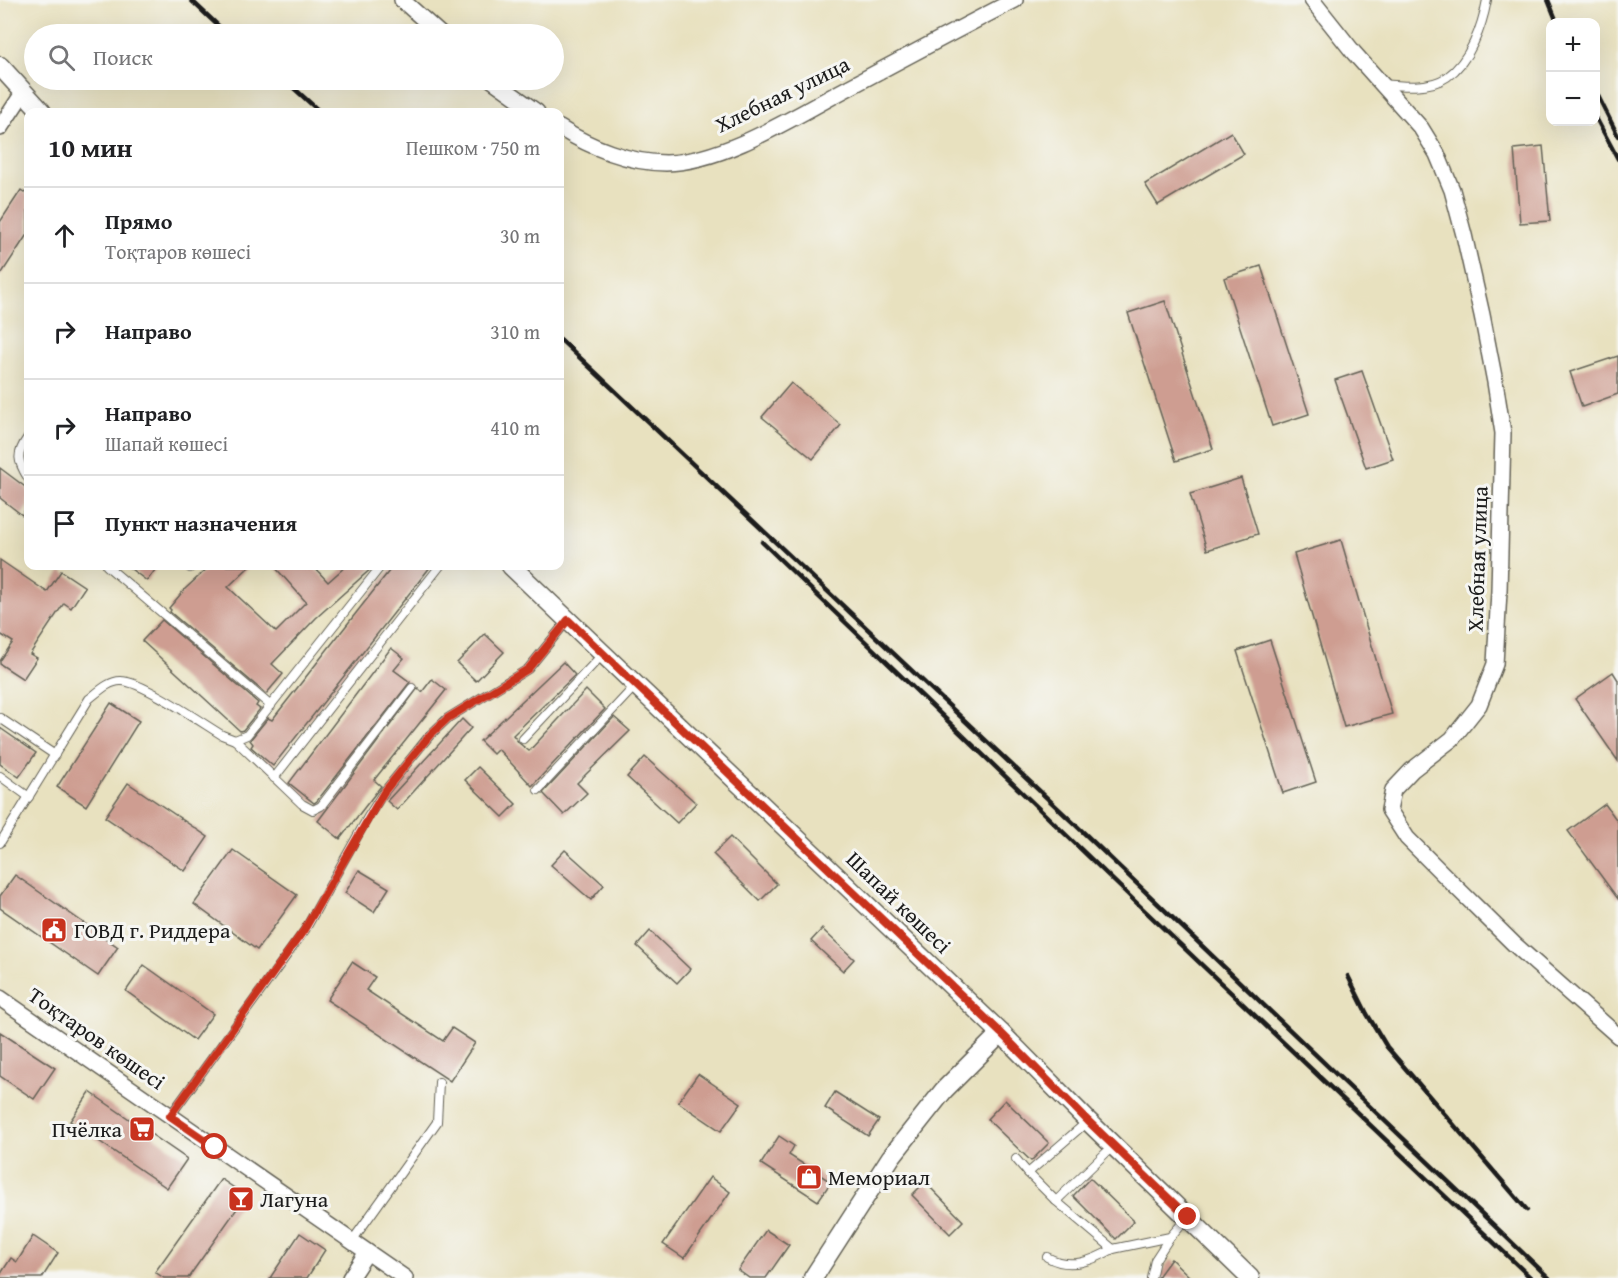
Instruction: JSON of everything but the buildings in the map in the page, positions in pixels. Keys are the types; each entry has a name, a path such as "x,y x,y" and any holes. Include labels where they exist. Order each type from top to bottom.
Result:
{"street":[{"path":"402,0 429,24"},
{"name":"Хлебная улица","path":"564,130 616,156 666,163 704,157 752,139 1015,0"},
{"name":"Хлебная улица","path":"1312,0 1354,54 1421,128 1437,154 1452,190 1482,315 1503,433 1495,664 1479,705 1452,739 1412,770 1393,790 1389,810 1407,838 1453,884 1514,944 1618,1036"},
{"path":"0,66 38,108"},
{"path":"506,90 531,108"},
{"path":"0,128 23,93"},
{"name":"Шапай көшесі","path":"515,570 1001,1033 1113,1146 1250,1278"},
{"name":"Тоқтаров көшесі","path":"0,998 405,1278"},
{"path":"813,1278 891,1157 944,1090 1001,1033"},
{"path":"350,1278 367,1252"}],"lane":[{"path":"1381,84 1404,86 1430,83 1446,78 1464,60 1478,32 1487,0"},
{"path":"24,443 20,449 19,460 24,470"},
{"path":"112,570 271,706"},
{"path":"235,740 247,735 378,570"},
{"path":"274,778 437,570"},
{"path":"170,1116 304,930 384,792 448,718 528,669 568,620"},
{"path":"523,739 603,654"},
{"path":"0,843 89,699 106,686 121,681 145,689 222,735 235,740 302,804 313,810 321,806 412,688"},
{"path":"538,790 636,685"},
{"path":"0,718 55,755"},
{"path":"0,776 29,796"},
{"path":"351,1241 437,1122 440,1082"},
{"path":"1029,1173 1088,1121"},
{"path":"1056,1202 1113,1146"},
{"path":"1016,1159 1056,1202 1113,1249"},
{"path":"1151,1278 1155,1260 1170,1237 1188,1217"},
{"path":"1047,1257 1058,1263 1094,1260 1113,1249 1170,1237"}],"railway":[{"path":"191,0 216,24"},
{"path":"1548,0 1555,18"},
{"path":"296,90 316,108"},
{"path":"1600,100 1618,136"},
{"path":"1600,125 1618,159"},
{"path":"564,343 1082,831 1549,1278"},
{"path":"762,542 1531,1278"},
{"path":"1348,976 1387,1047 1527,1210"}],"place":[{"name":"ГОВД г. Риддера","path":"54,930"},
{"name":"Пчёлка","path":"142,1129"},
{"name":"Мемориал","path":"809,1177"},
{"name":"Лагуна","path":"241,1199"}],"route":[{"path":"215,1147 170,1116 304,930 384,792 430,735 448,718 528,669 568,620 1001,1033 1188,1217"}]}
